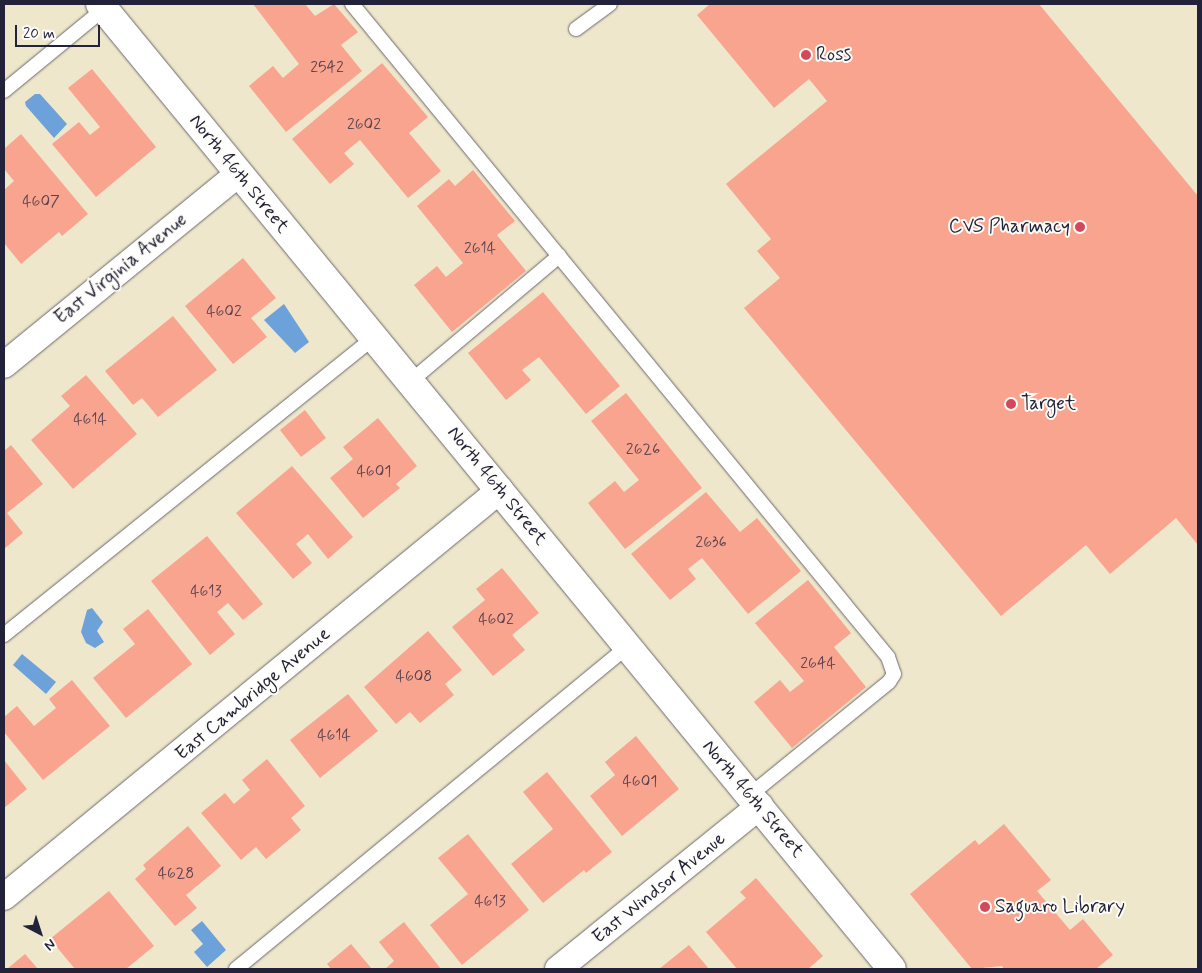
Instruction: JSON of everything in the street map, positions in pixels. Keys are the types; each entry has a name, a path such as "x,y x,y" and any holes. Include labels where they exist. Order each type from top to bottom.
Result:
{"street":[{"name":"North 46th Street","path":"102,6 755,801 886,967"},
{"name":"East Virginia Avenue","path":"4,365 239,173"},
{"name":"East Cambridge Avenue","path":"4,897 500,490"},
{"name":"East Windsor Avenue","path":"558,969 755,801"}],"lane":[{"path":"352,4 892,666 894,674 889,682 755,801"},
{"path":"576,29 610,4"},
{"path":"4,91 102,6"},
{"path":"411,381 559,256"},
{"path":"4,635 375,337"},
{"path":"236,969 627,647"}],"water":[{"path":"35,94 40,94 67,124 54,138 26,106 25,102"},
{"path":"284,304 309,342 295,353 264,320"},
{"path":"92,608 103,622 97,631 104,642 95,648 86,643 81,632 87,610"},
{"path":"22,654 56,682 46,694 13,665"},
{"path":"202,921 226,950 207,967 194,952 203,944 191,930"}],"building":[{"path":"253,4 305,4 315,16 334,4 358,32 341,45 362,71 286,132 249,86 273,66 283,78 299,64"},
{"name":"Target","path":"710,4 1039,4 1198,196 1198,545 1176,518 1110,574 1086,545 1001,616 744,308 780,278 757,251 771,239 726,184 827,101 809,79 774,108 697,15"},
{"path":"382,63 428,117 409,133 441,171 408,198 360,140 344,153 354,164 330,184 292,139"},
{"path":"92,69 156,147 96,197 52,144 79,122 90,135 100,127 68,88"},
{"path":"21,134 88,214 62,236 59,232 21,264 4,243 4,190 14,181 4,169 4,149"},
{"path":"473,170 515,221 497,235 526,271 452,332 414,285 437,266 446,277 463,263 417,206 449,179 455,186"},
{"path":"243,258 276,298 251,318 267,337 233,364 185,306"},
{"path":"543,292 620,386 586,414 539,357 522,370 531,380 506,400 468,353"},
{"path":"173,316 217,370 158,417 142,398 133,405 105,371"},
{"path":"86,375 137,434 73,489 31,440 70,406 61,396"},
{"path":"626,393 702,488 625,549 588,503 615,481 624,492 639,480 591,421"},
{"path":"305,410 326,438 301,457 280,430"},
{"path":"378,418 417,466 396,484 400,488 363,518 330,478 353,459 343,447"},
{"path":"11,445 43,484 7,513 23,533 4,549 4,451"},
{"path":"292,466 353,537 328,559 308,534 296,544 312,563 293,579 236,513"},
{"path":"706,492 740,532 757,518 801,571 748,614 702,558 688,569 696,579 670,600 631,554"},
{"path":"207,536 263,604 243,620 228,603 217,612 235,634 210,655 151,581"},
{"path":"502,568 539,613 512,635 525,650 493,676 452,627 485,600 476,589"},
{"path":"808,580 851,633 834,647 866,687 792,748 754,702 780,680 790,692 804,681 755,623"},
{"path":"148,609 192,664 126,718 93,678 135,644 123,629"},
{"path":"428,631 462,670 445,684 454,695 420,723 410,712 396,724 364,687"},
{"path":"72,680 110,726 43,780 4,732 4,717 17,706 34,726 56,708 49,699"},
{"path":"348,694 378,731 320,778 290,740"},
{"path":"636,736 679,789 622,836 590,796 615,775 605,762"},
{"path":"267,759 305,806 291,818 301,830 266,859 256,847 241,860 201,813 225,793 234,804 250,790 242,780"},
{"path":"4,760 27,789 4,808"},
{"path":"547,772 612,852 586,873 584,870 543,903 511,864 553,829 523,792"},
{"name":"Saguaro Library","path":"1004,824 1051,880 1037,891 1070,930 1083,919 1113,955 1096,969 1004,969 1002,966 972,969 910,894 975,840 979,845"},
{"path":"188,826 221,866 186,895 197,908 175,926 135,879 146,869 143,865"},
{"path":"468,834 529,910 462,965 430,925 468,894 438,858"},
{"path":"756,878 823,956 808,969 737,969 706,932 746,898 740,892"},
{"path":"109,891 154,946 126,969 75,969 50,939"},
{"path":"404,922 441,969 385,969 394,961 379,942"},
{"path":"351,944 372,969 331,969 327,964"},
{"path":"689,945 709,969 659,969"},
{"path":"25,954 38,969 7,969"}],"place":[{"name":"Ross","path":"806,55"},
{"name":"CVS Pharmacy","path":"1080,227"},
{"name":"Target","path":"1011,404"},
{"name":"Saguaro Library","path":"985,907"}]}
